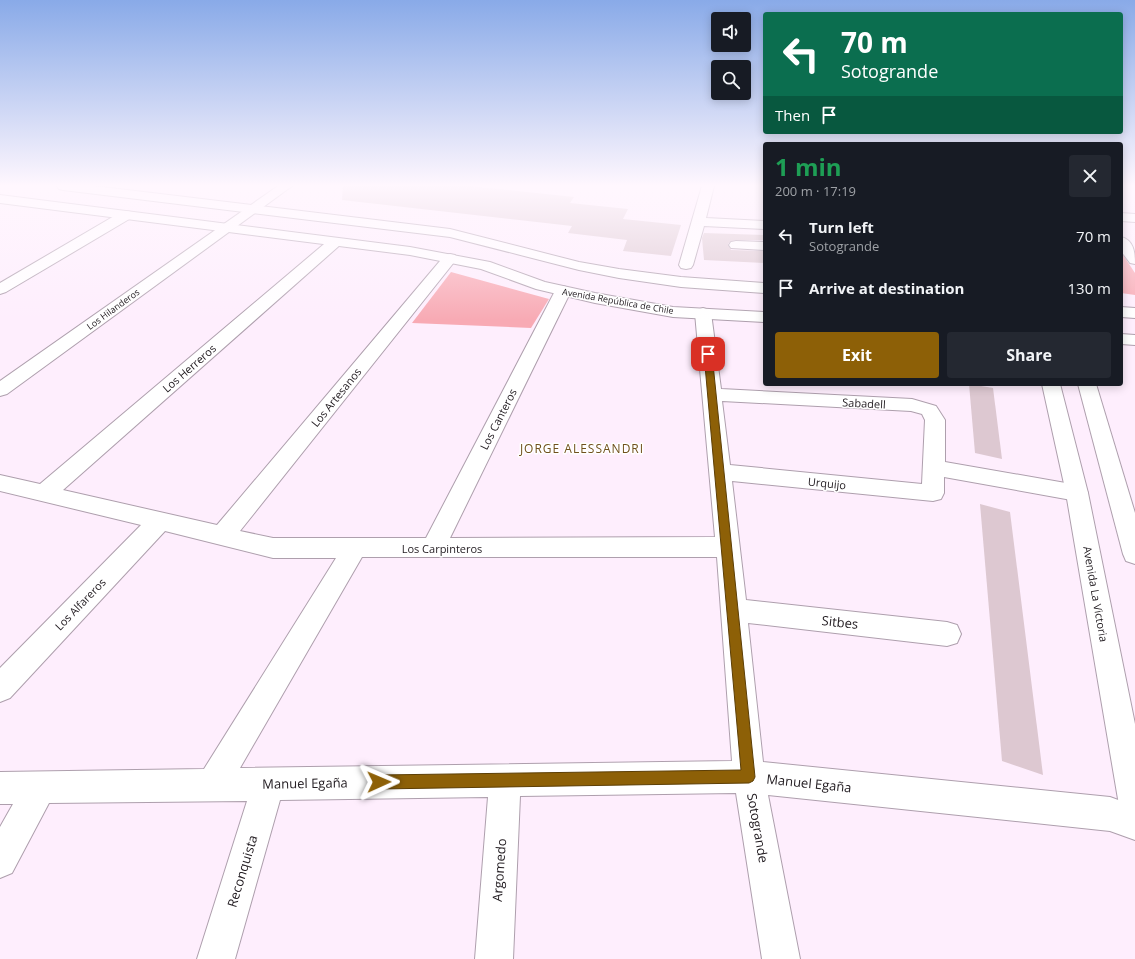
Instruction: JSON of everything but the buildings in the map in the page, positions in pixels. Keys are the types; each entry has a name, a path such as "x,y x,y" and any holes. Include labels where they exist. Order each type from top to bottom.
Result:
{"street":[{"path":"0,289 99,231"},
{"name":"Los Hilanderos","path":"0,390 222,231"},
{"name":"Avenida República de Chile","path":"247,231 410,251 450,258 485,265 542,286 595,298 673,312 763,317"},
{"path":"432,231 493,242 576,266 636,277 703,285 763,288"},
{"path":"686,265 696,231"},
{"name":"Los Herreros","path":"44,494 335,242"},
{"path":"1123,244 1135,260"},
{"path":"736,245 763,246"},
{"name":"Los Artesanos","path":"222,536 450,258"},
{"name":"Los Canteros","path":"433,548 563,291"},
{"path":"1123,312 1135,313"},
{"name":"Sotogrande","path":"704,313 728,547 749,777 782,959"},
{"path":"1123,339 1135,340"},
{"name":"Avenida La Victoria","path":"1051,386 1078,493 1135,805"},
{"path":"1087,386 1135,554"},
{"name":"Sabadell","path":"713,395 912,405 929,410 935,420 934,493"},
{"path":"934,468 1078,493"},
{"name":"Urquijo","path":"720,472 934,493"},
{"path":"0,483 160,521"},
{"name":"Los Carpinteros","path":"160,521 273,548 728,547"},
{"name":"Los Alfareros","path":"0,688 160,521"},
{"path":"212,785 355,548"},
{"name":"Sitbes","path":"733,610 947,634"},
{"name":"Manuel Egaña","path":"0,788 749,777 1110,814 1135,823"},
{"name":"Argomedo","path":"494,959 505,780"},
{"name":"Reconquista","path":"216,959 268,784"},
{"path":"0,861 40,787"}],"shaded area":[{"path":"1123,255 1135,273 1135,295 1123,293"},
{"path":"451,272 549,299 531,328 412,323"}],"district":[{"name":"JORGE ALESSANDRI","path":"582,448"}],"route":[{"path":"379,782 749,777 728,547 708,354"}]}
